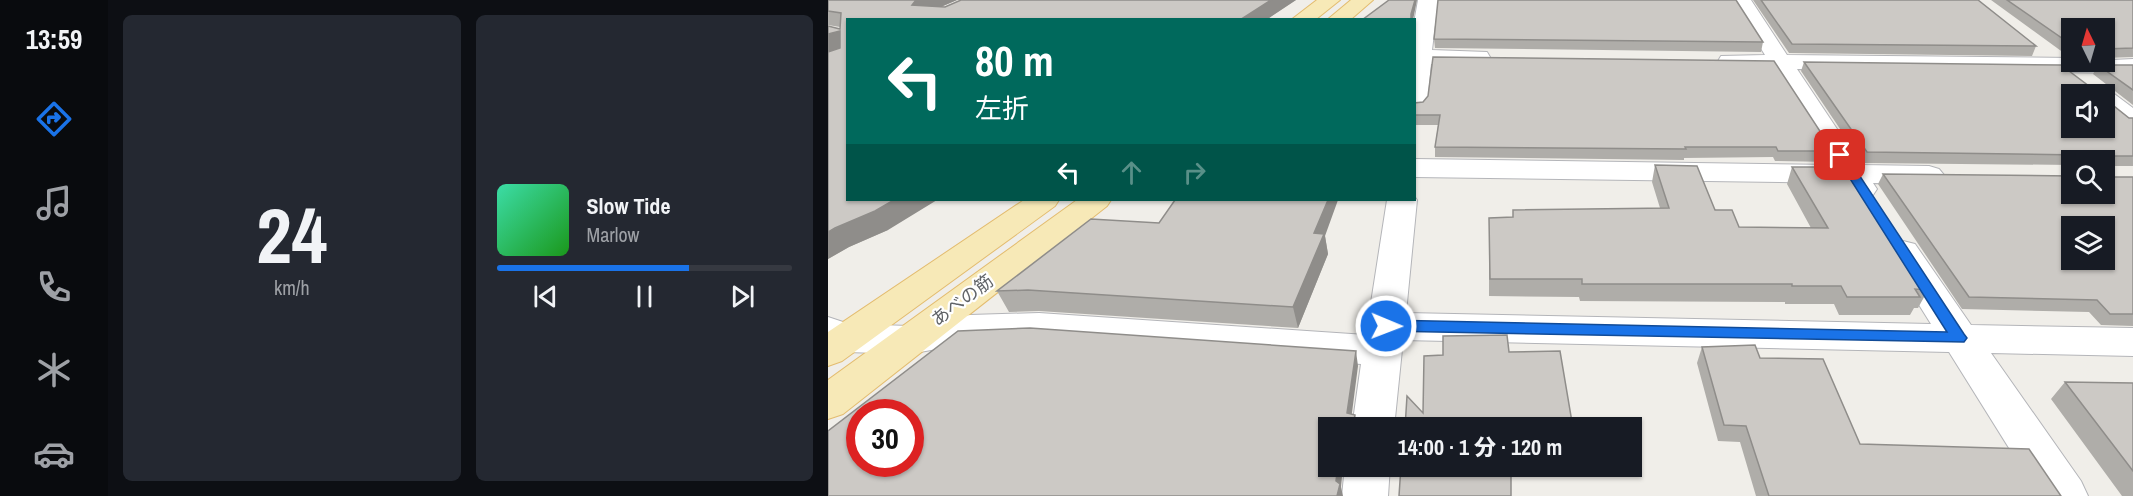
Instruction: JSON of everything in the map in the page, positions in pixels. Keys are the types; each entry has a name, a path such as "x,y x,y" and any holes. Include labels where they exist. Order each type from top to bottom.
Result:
{"main road":[{"path":"1305,18 1330,0"},
{"path":"1340,18 1363,0"},
{"name":"あべの筋","path":"834,340 1042,201"},
{"name":"あべの筋","path":"828,402 1095,201"}],"street":[{"path":"1416,91 1428,0"},
{"path":"1741,0 1959,338 2065,496"},
{"path":"2032,43 2061,65"},
{"path":"1421,57 1502,58"},
{"path":"1711,60 2061,65"},
{"path":"2115,66 2133,66"},
{"path":"2070,72 2087,84"},
{"path":"2115,106 2133,120"},
{"path":"1416,168 1956,175"},
{"path":"1374,417 1402,201"},
{"path":"834,340 909,340 970,329 1040,327 1385,338 1959,338 2133,342"},
{"path":"1365,496 1367,477"}],"building":[{"path":"828,0 916,0 912,5 945,7 961,0 1271,0 1243,18 846,18 846,201 892,201 828,232 828,52 840,48 840,31 828,34 828,26 840,29 841,13 828,11"},
{"path":"1389,0 1415,0 1411,18 1365,18"},
{"path":"1438,0 1736,0 1763,42 1434,39"},
{"path":"1761,0 1978,0 2036,46 1792,44"},
{"path":"2007,0 2133,0 2133,48 2115,49 2115,18 2061,18 2061,37"},
{"path":"1433,57 1774,61 1833,151 1778,151 1776,147 1685,147 1686,149 1435,147 1440,115 1416,115 1416,103 1423,102 1428,96"},
{"path":"1804,62 2061,65 2061,72 2070,72 2086,84 2061,84 2061,138 2115,138 2115,107 2129,118 2133,118 2133,156 2115,156 2115,150 2061,150 2061,155 1867,152"},
{"path":"2115,65 2133,65 2133,90 2108,72 2115,72"},
{"path":"1655,165 1697,166 1715,210 1732,210 1739,227 1828,228 1792,167 1848,167 1928,290 1915,289 1920,297 1847,297 1841,286 1582,284 1582,279 1490,279 1489,218 1513,217 1513,210 1669,208"},
{"path":"1883,174 2061,176 2061,204 2115,204 2115,177 2133,177 2133,314 2110,314 2097,300 1969,297"},
{"path":"1174,201 1328,201 1314,233 1324,234 1293,307 1028,290 997,291 1091,219 1159,223"},
{"path":"1030,328 1356,351 1347,413 1355,415 1355,417 1318,417 1318,477 1337,477 1336,481 1340,484 1337,496 828,496 828,431 846,417 846,477 924,477 924,399 870,399 958,331"},
{"path":"1507,335 1509,352 1560,351 1571,417 1406,417 1407,396 1423,413 1424,356 1443,355 1443,336"},
{"path":"1755,345 1760,358 1823,359 1860,444 2029,449 2061,496 1769,496 1746,426 1724,425 1702,347"},
{"path":"2065,382 2133,383 2133,471"},
{"path":"1400,477 1511,477 1511,496 1399,496"}],"route":[{"path":"1386,326 1959,338 1840,155"}]}
